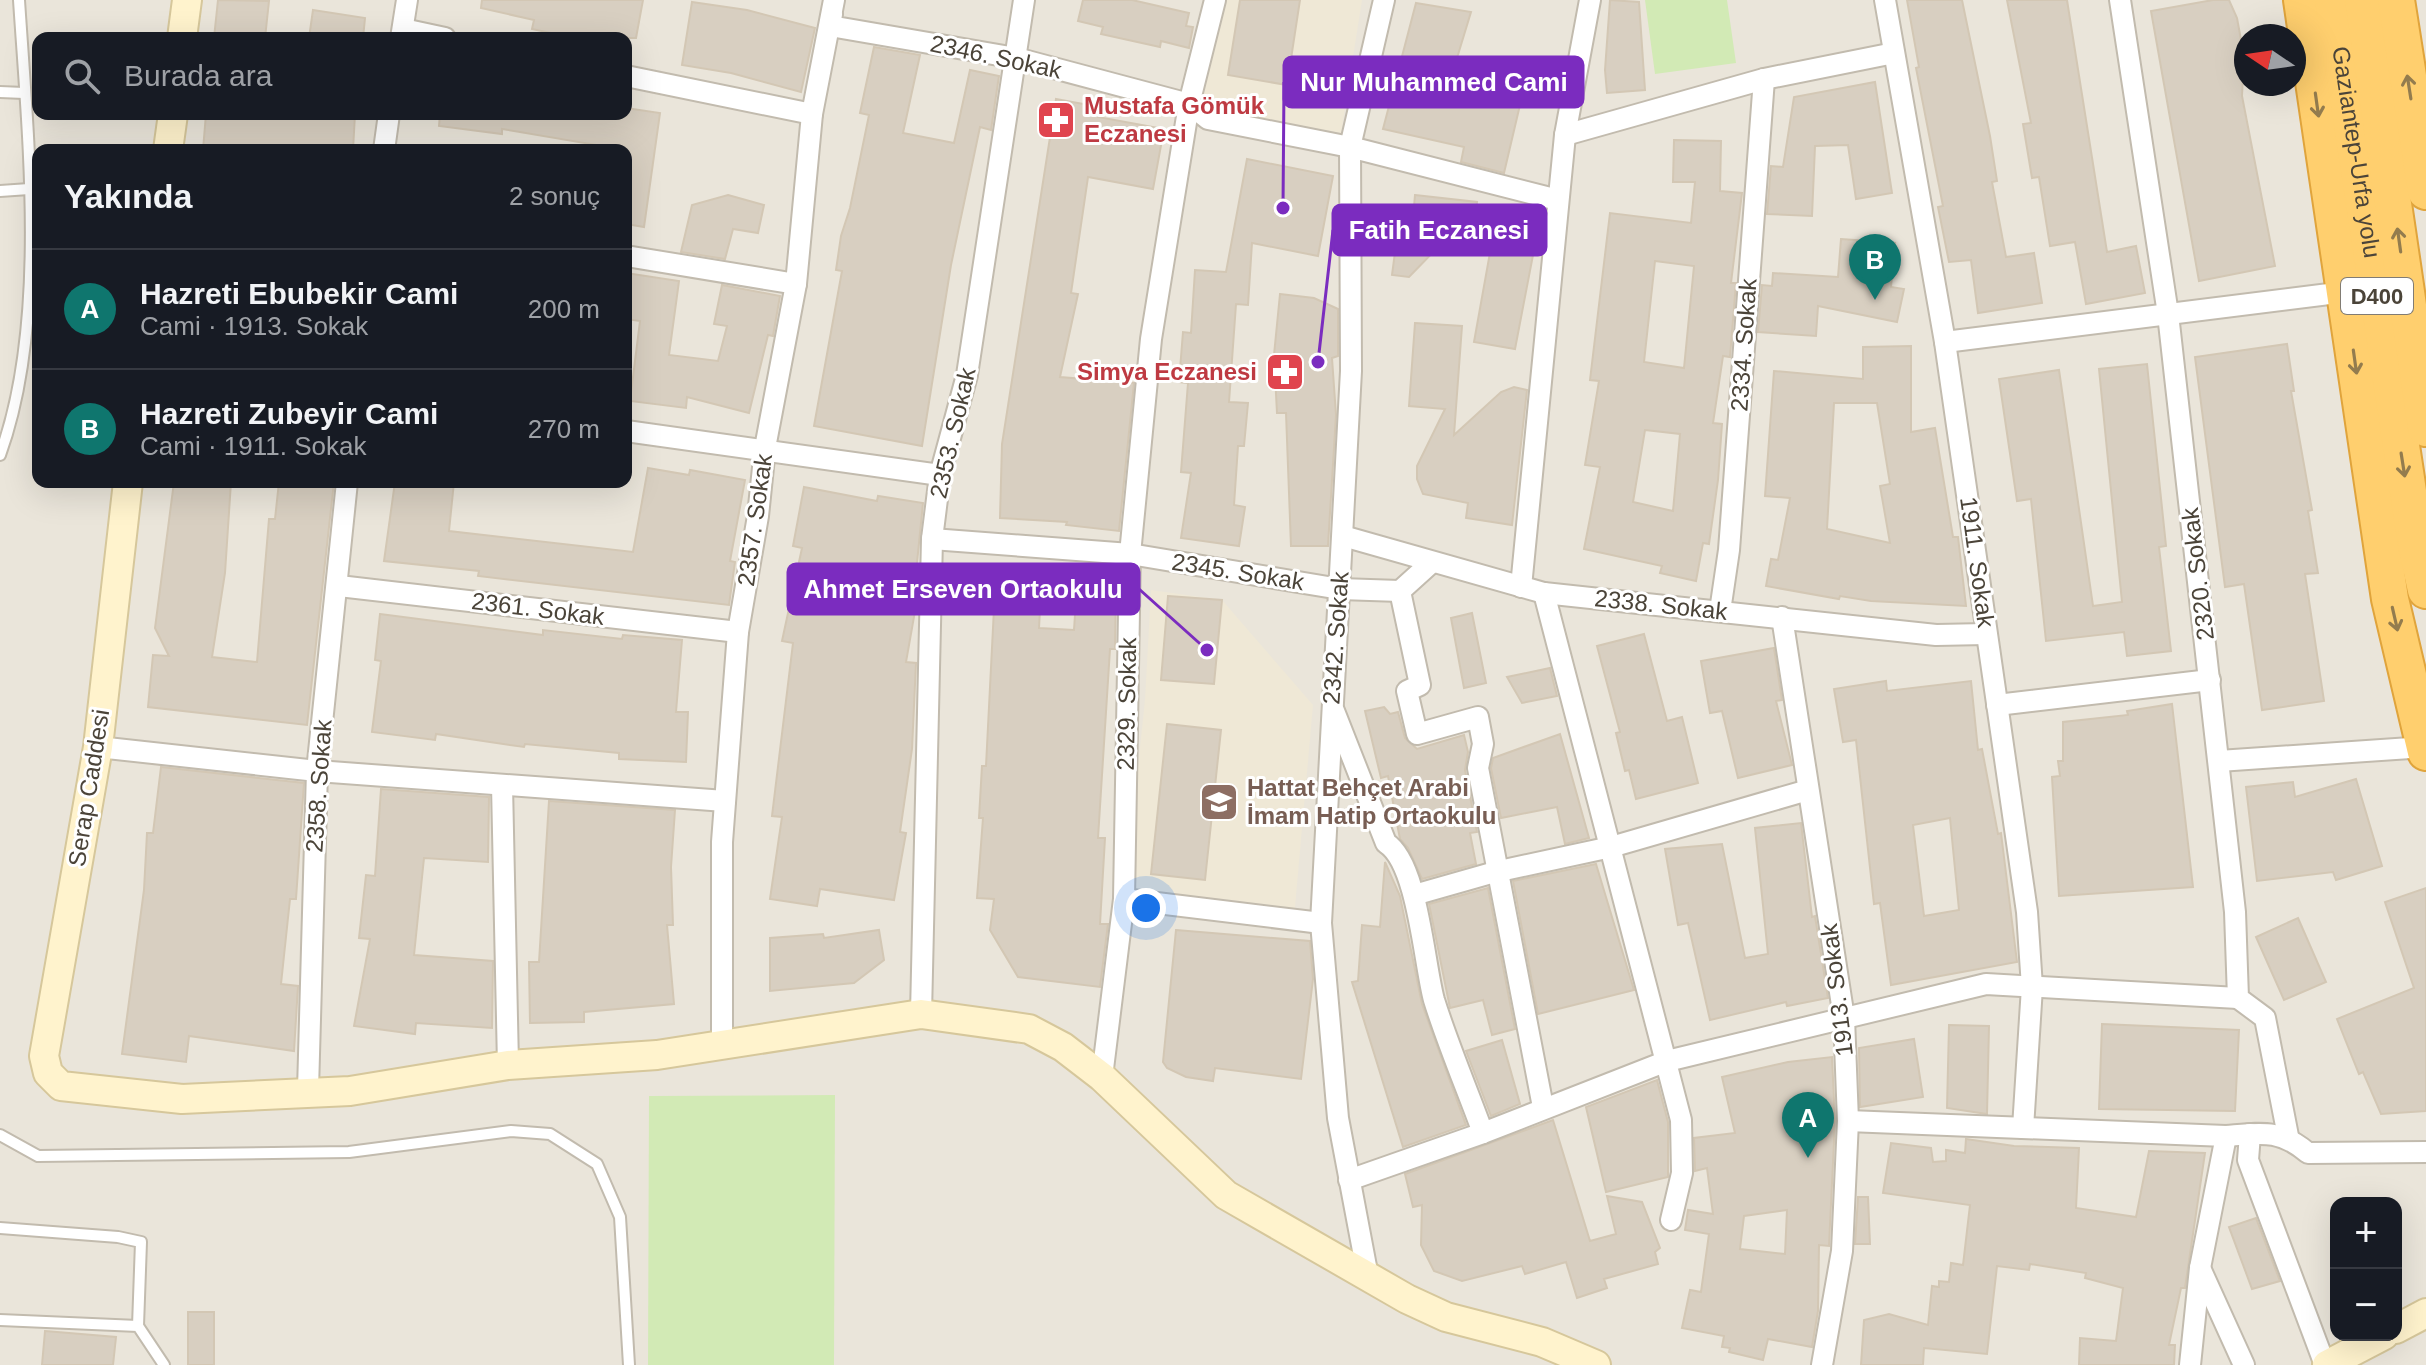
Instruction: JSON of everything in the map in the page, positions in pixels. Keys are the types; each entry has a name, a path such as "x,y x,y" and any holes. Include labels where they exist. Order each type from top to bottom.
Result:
{"highway":[{"path":"2302,0 2390,599 2425,749"},
{"name":"Gaziantep-Urfa yolu","path":"2333,0 2378,301 2426,590"},
{"name":"Gaziantep-Urfa yolu","path":"2363,0 2426,428"},
{"path":"2396,0 2426,191"}],"street":[{"path":"183,32 187,0"},
{"path":"402,32 407,0"},
{"name":"2346. Sokak","path":"833,0 830,26 1016,58 1189,104 1208,119 1350,147 1558,200"},
{"name":"2357. Sokak","path":"722,1045 725,801 738,632 758,516 765,448 796,284 812,114 833,0"},
{"name":"2353. Sokak","path":"921,1014 932,539 940,475 967,375 1024,0"},
{"name":"2329. Sokak","path":"1102,1077 1124,899 1130,554 1151,339 1189,104 1215,0"},
{"name":"2342. Sokak","path":"1368,1277 1338,1118 1321,923 1351,371 1350,147 1384,0"},
{"path":"1521,587 1565,135 1590,0"},
{"name":"1911. Sokak","path":"1885,0 1945,342 2027,912 2032,987 2023,1128"},
{"name":"2320. Sokak","path":"2120,0 2168,314 2235,912 2238,998"},
{"path":"1565,135 1764,79 1894,53"},
{"path":"632,77 812,114"},
{"name":"2334. Sokak","path":"1720,611 1729,550 1764,79"},
{"path":"169,144 172,120"},
{"path":"385,144 388,120"},
{"path":"632,257 796,284"},
{"path":"1945,342 2345,292"},
{"path":"632,432 940,475"},
{"name":"Serap Caddesi","path":"127,488 98,747 44,1056 48,1073 61,1086 182,1099 308,1090"},
{"name":"2358. Sokak","path":"308,1090 317,771 339,586 347,488"},
{"name":"2338. Sokak","path":"1343,536 1544,593 1936,635 1986,634"},
{"name":"2345. Sokak","path":"932,539 1130,554 1340,589 1400,591"},
{"path":"1431,563 1400,591 1420,685 1407,691 1417,734 1478,717 1483,744 1478,768 1495,872 1543,1107"},
{"name":"2361. Sokak","path":"339,586 738,632"},
{"path":"1544,593 1681,1120 1682,1173 1671,1220"},
{"name":"1913. Sokak","path":"1782,617 1844,1018 1848,1121 1842,1251 1822,1365"},
{"path":"1997,705 2210,680"},
{"path":"1332,703 1386,843 1394,849 1414,895 1434,998 1483,1133"},
{"path":"98,747 317,771 725,801"},
{"path":"2219,761 2425,749"},
{"path":"502,785 508,1065"},
{"path":"1414,895 1495,872 1611,847 1808,790"},
{"path":"1124,899 1321,923"},
{"path":"1349,1180 1483,1133 1667,1061 1986,984 2238,998 2265,1018 2288,1136"},
{"path":"308,1090 350,1091 508,1065 657,1055 921,1014 1029,1029 1063,1047 1102,1077 1226,1195 1407,1299 1467,1324 1579,1362"},
{"path":"1848,1121 2288,1136 2308,1153 2426,1152"},
{"path":"2250,1134 2248,1160 2326,1365 2372,1341"},
{"path":"2190,1365 2200,1268 2226,1136"},
{"path":"2200,1268 2244,1365"},
{"path":"2402,1326 2426,1313"}],"lane":[{"path":"0,455 20,371 32,245 19,0"},
{"path":"0,92 24,93"},
{"path":"0,191 29,189"},
{"path":"0,1135 38,1156 349,1152 511,1131 550,1134 597,1164 620,1217 629,1365"},
{"path":"0,1228 118,1237 141,1242 138,1326 164,1365"},
{"path":"0,1320 138,1326"}],"shaded area":[{"path":"0,0 2426,0 2426,1365 0,1365"},
{"path":"1218,0 1362,0 1341,133 1200,109"},
{"name":"Hattat Behçet Arabi İmam Hatip Ortaokulu","path":"1151,590 1222,600 1313,705 1294,918 1124,899 1145,700"}],"green space":[{"path":"1645,0 1727,0 1736,63 1655,74"},
{"path":"835,1095 834,1365 648,1365 649,1096"}],"building":[{"path":"218,0 269,1 266,32 215,32"},
{"path":"482,0 643,0 636,38 632,38 632,32 546,32 532,29 534,20 481,8"},
{"path":"1083,0 1132,0 1189,13 1186,26 1193,27 1189,48 1161,41 1160,47 1101,34 1103,27 1078,21"},
{"path":"1240,0 1300,0 1287,85 1228,75"},
{"path":"1610,0 1639,2 1645,90 1607,93 1605,70"},
{"path":"1907,0 1962,0 1990,136 1997,181 1992,182 2006,257 2034,253 2042,303 1978,313 1971,260 1949,262 1938,207 1943,206 1916,68 1919,67"},
{"path":"2007,0 2067,0 2107,252 2136,246 2145,293 2086,304 2075,242 2050,246 2039,177 2032,178 2023,124 2031,123"},
{"path":"2229,0 2238,24 2234,24 2234,96 2242,96 2275,266 2199,281 2151,11"},
{"path":"692,2 747,10 815,28 801,92 731,73 682,65"},
{"path":"1416,3 1471,12 1457,58 1527,75 1504,173 1461,162 1464,147 1383,129"},
{"path":"313,10 365,18 364,32 310,32"},
{"path":"874,47 920,55 903,133 954,143 970,70 999,76 991,130 980,127 951,265 922,446 814,426 842,271 836,270 841,236 850,208 869,115 860,113"},
{"path":"1875,82 1892,193 1856,199 1848,145 1815,146 1812,216 1767,214 1771,166 1783,167 1794,97"},
{"path":"1056,99 1100,107 1098,117 1164,129 1153,189 1088,177 1071,293 1078,294 1060,377 1134,383 1119,531 1066,525 1067,522 1000,518 1002,444"},
{"path":"632,109 660,113 644,227 632,225 632,144 591,144 502,129 502,134 439,126 440,120 632,120"},
{"path":"206,120 355,120 353,144 204,144"},
{"path":"1674,140 1721,141 1720,191 1742,193 1731,283 1736,283 1730,357 1723,356 1713,423 1722,424 1718,480 1709,544 1703,543 1696,581 1660,573 1662,566 1584,549 1600,467 1585,465 1599,381 1590,380 1610,213 1691,223 1695,182 1673,182","holes":["1655,261 1694,266 1684,368 1644,362","1645,430 1680,434 1673,511 1633,502"]},
{"path":"1247,159 1333,176 1318,256 1252,243 1248,305 1236,304 1229,402 1248,403 1244,446 1238,446 1234,505 1245,507 1239,546 1181,538 1191,473 1181,472 1188,383 1179,382 1183,332 1191,333 1195,270 1226,272"},
{"path":"728,195 764,205 758,233 733,229 725,259 681,252 692,205"},
{"path":"1415,195 1477,202 1473,245 1443,242 1409,277 1392,275 1399,222 1413,218"},
{"path":"1841,239 1895,243 1891,287 1904,289 1897,322 1818,306 1816,336 1758,332 1762,285 1772,286 1773,273 1838,277"},
{"path":"1491,247 1533,255 1515,349 1474,342"},
{"path":"632,274 679,281 669,355 718,361 727,326 714,324 722,285 780,296 773,336 768,335 749,413 687,397 686,408 632,401 640,321 632,320"},
{"path":"1280,294 1314,298 1338,309 1338,356 1332,358 1336,415 1328,546 1291,546 1286,413 1277,413 1274,355"},
{"path":"1415,323 1462,326 1454,435 1501,392 1514,387 1527,390 1512,525 1466,518 1468,503 1423,494 1417,479 1417,466 1445,409 1409,406"},
{"path":"2287,344 2294,391 2291,391 2312,510 2308,511 2318,573 2305,574 2324,701 2262,710 2244,584 2225,587 2195,357"},
{"path":"1911,346 1911,432 1935,428 1953,537 1958,537 1966,606 1871,601 1840,596 1839,599 1766,586 1771,559 1778,560 1790,498 1765,496 1774,371 1863,379 1863,347","holes":["1834,403 1877,403 1890,484 1880,486 1890,543 1827,529"]},
{"path":"2147,364 2166,546 2159,547 2171,651 2127,656 2124,632 2046,641 2031,499 2017,501 1999,379 2059,370 2093,606 2122,602 2099,369"},
{"path":"648,468 689,475 690,470 745,480 730,561 735,562 729,605 478,576 479,571 384,561 394,488 453,488 449,531 633,552"},
{"path":"804,487 877,501 878,496 923,503 915,583 918,594 906,662 916,663 912,749 900,832 906,833 894,900 820,889 817,906 770,899 782,817 772,816 793,643 782,641 802,548 793,546"},
{"path":"173,488 231,488 225,573 212,657 257,662 269,519 275,519 278,488 333,488 307,725 148,707 153,655 169,656 155,628"},
{"path":"996,569 1042,572 1039,628 1074,630 1077,585 1116,588 1115,649 1110,649 1098,838 1105,838 1100,924 1108,924 1100,987 1018,977 990,930 994,899 977,898 983,818 979,818 982,766 986,766"},
{"path":"1168,596 1222,600 1214,684 1161,680"},
{"path":"1472,613 1486,683 1464,688 1451,618"},
{"path":"380,614 543,635 543,630 622,639 623,635 682,640 676,712 688,712 686,762 619,759 619,753 525,744 524,747 436,734 435,740 372,732 381,661 375,660"},
{"path":"1644,634 1667,721 1682,717 1698,783 1636,799 1629,770 1625,771 1616,733 1620,732 1597,646"},
{"path":"1774,648 1782,700 1776,701 1792,765 1738,778 1722,711 1710,713 1701,661"},
{"path":"1550,668 1557,696 1522,703 1507,677"},
{"path":"1886,681 1887,691 1971,681 1978,750 1982,749 1998,834 2001,833 2017,962 1891,985 1880,903 1874,904 1856,740 1843,742 1834,689","holes":["1950,818 1959,910 1924,916 1913,825"]},
{"path":"2172,704 2193,887 2059,896 2052,777 2060,776 2058,761 2063,761 2063,722 2128,715 2127,711"},
{"path":"1384,707 1390,714 1398,712 1405,738 1417,749 1464,735 1468,752 1465,770 1477,832 1470,833 1476,864 1422,879 1408,848 1400,839 1388,776 1381,778 1365,711"},
{"path":"1167,724 1221,730 1205,880 1151,874"},
{"path":"1560,734 1589,838 1565,844 1557,807 1501,818 1491,768 1493,758"},
{"path":"161,767 304,783 296,899 290,899 281,984 298,986 294,1051 189,1036 186,1062 122,1054 144,890 147,833 153,833"},
{"path":"2356,779 2382,866 2336,880 2333,872 2257,881 2246,787 2293,782 2295,797"},
{"path":"381,789 489,797 488,862 424,858 414,955 493,961 492,1028 416,1023 415,1034 354,1026 370,939 359,938 366,875 375,876"},
{"path":"549,801 675,810 671,867 673,925 667,925 674,1004 584,1012 584,1022 530,1023 529,962 539,962"},
{"path":"1801,823 1812,917 1815,916 1828,998 1787,1006 1786,1002 1710,1020 1688,923 1678,925 1665,849 1722,844 1745,958 1768,954 1755,828"},
{"path":"1385,862 1400,896 1422,1004 1466,1125 1403,1147 1352,982 1358,981 1362,925 1380,927"},
{"path":"1596,864 1634,990 1538,1014 1513,881"},
{"path":"1488,888 1515,1029 1492,1035 1483,1000 1450,1008 1429,904"},
{"path":"2426,888 2426,1111 2381,1114 2363,1072 2359,1074 2337,1019 2414,988 2385,902"},
{"path":"2298,918 2326,982 2284,1000 2256,937"},
{"path":"879,930 884,960 854,983 770,991 770,938 823,934 824,938"},
{"path":"1176,930 1310,941 1313,979 1301,1079 1215,1068 1213,1081 1186,1077 1167,1068 1163,1062"},
{"path":"2102,1024 2239,1030 2235,1111 2099,1109"},
{"path":"1949,1025 1989,1026 1987,1114 1947,1108"},
{"path":"1914,1039 1923,1097 1860,1107 1859,1048"},
{"path":"1502,1040 1520,1104 1491,1116 1466,1051"},
{"path":"1832,1057 1835,1121 1829,1246 1819,1245 1818,1311 1812,1347 1768,1339 1763,1360 1729,1352 1730,1348 1722,1347 1724,1336 1682,1328 1690,1290 1701,1292 1709,1234 1685,1230 1688,1210 1713,1214 1707,1168 1695,1171 1694,1138 1735,1133 1722,1077 1788,1062","holes":["1787,1210 1785,1254 1740,1249 1744,1216"]},
{"path":"1657,1080 1668,1122 1668,1177 1606,1192 1586,1107"},
{"path":"1553,1120 1590,1241 1616,1234 1607,1196 1642,1202 1660,1248 1655,1252 1658,1264 1604,1279 1607,1288 1577,1298 1566,1262 1525,1274 1522,1266 1462,1281 1434,1271 1421,1245 1422,1205 1413,1207 1405,1174"},
{"path":"1966,1139 2014,1146 2079,1148 2076,1208 2136,1217 2149,1151 2205,1153 2185,1288 2181,1288 2169,1345 2175,1345 2174,1365 2079,1365 2080,1338 2116,1341 2123,1288 2085,1278 2086,1273 2030,1264 2029,1270 1997,1266 1987,1354 1924,1348 1923,1365 1861,1365 1864,1320 1889,1314 1928,1325 1932,1286 1939,1287 1939,1281 1949,1282 1951,1263 1963,1265 1970,1205 1883,1193 1891,1143 1931,1148 1933,1162 1946,1161 1946,1150 1965,1153"},
{"path":"1858,1197 1868,1197 1870,1244 1855,1244"},
{"path":"2256,1218 2280,1281 2252,1289 2229,1227"},
{"path":"188,1312 214,1312 214,1365 188,1365"},
{"path":"45,1331 116,1337 113,1365 42,1365"}],"place":[{"name":"Mustafa Gömük Eczanesi","path":"1056,120"},
{"name":"Nur Muhammed Cami","path":"1283,208"},
{"name":"Hazreti Zubeyir Cami","path":"1875,300"},
{"name":"Fatih Eczanesi","path":"1318,362"},
{"name":"Simya Eczanesi","path":"1285,372"},
{"name":"Ahmet Erseven Ortaokulu","path":"1207,650"},
{"name":"Hattat Behçet Arabi İmam Hatip Ortaokulu","path":"1219,802"},
{"name":"Hazreti Ebubekir Cami","path":"1808,1158"}]}
